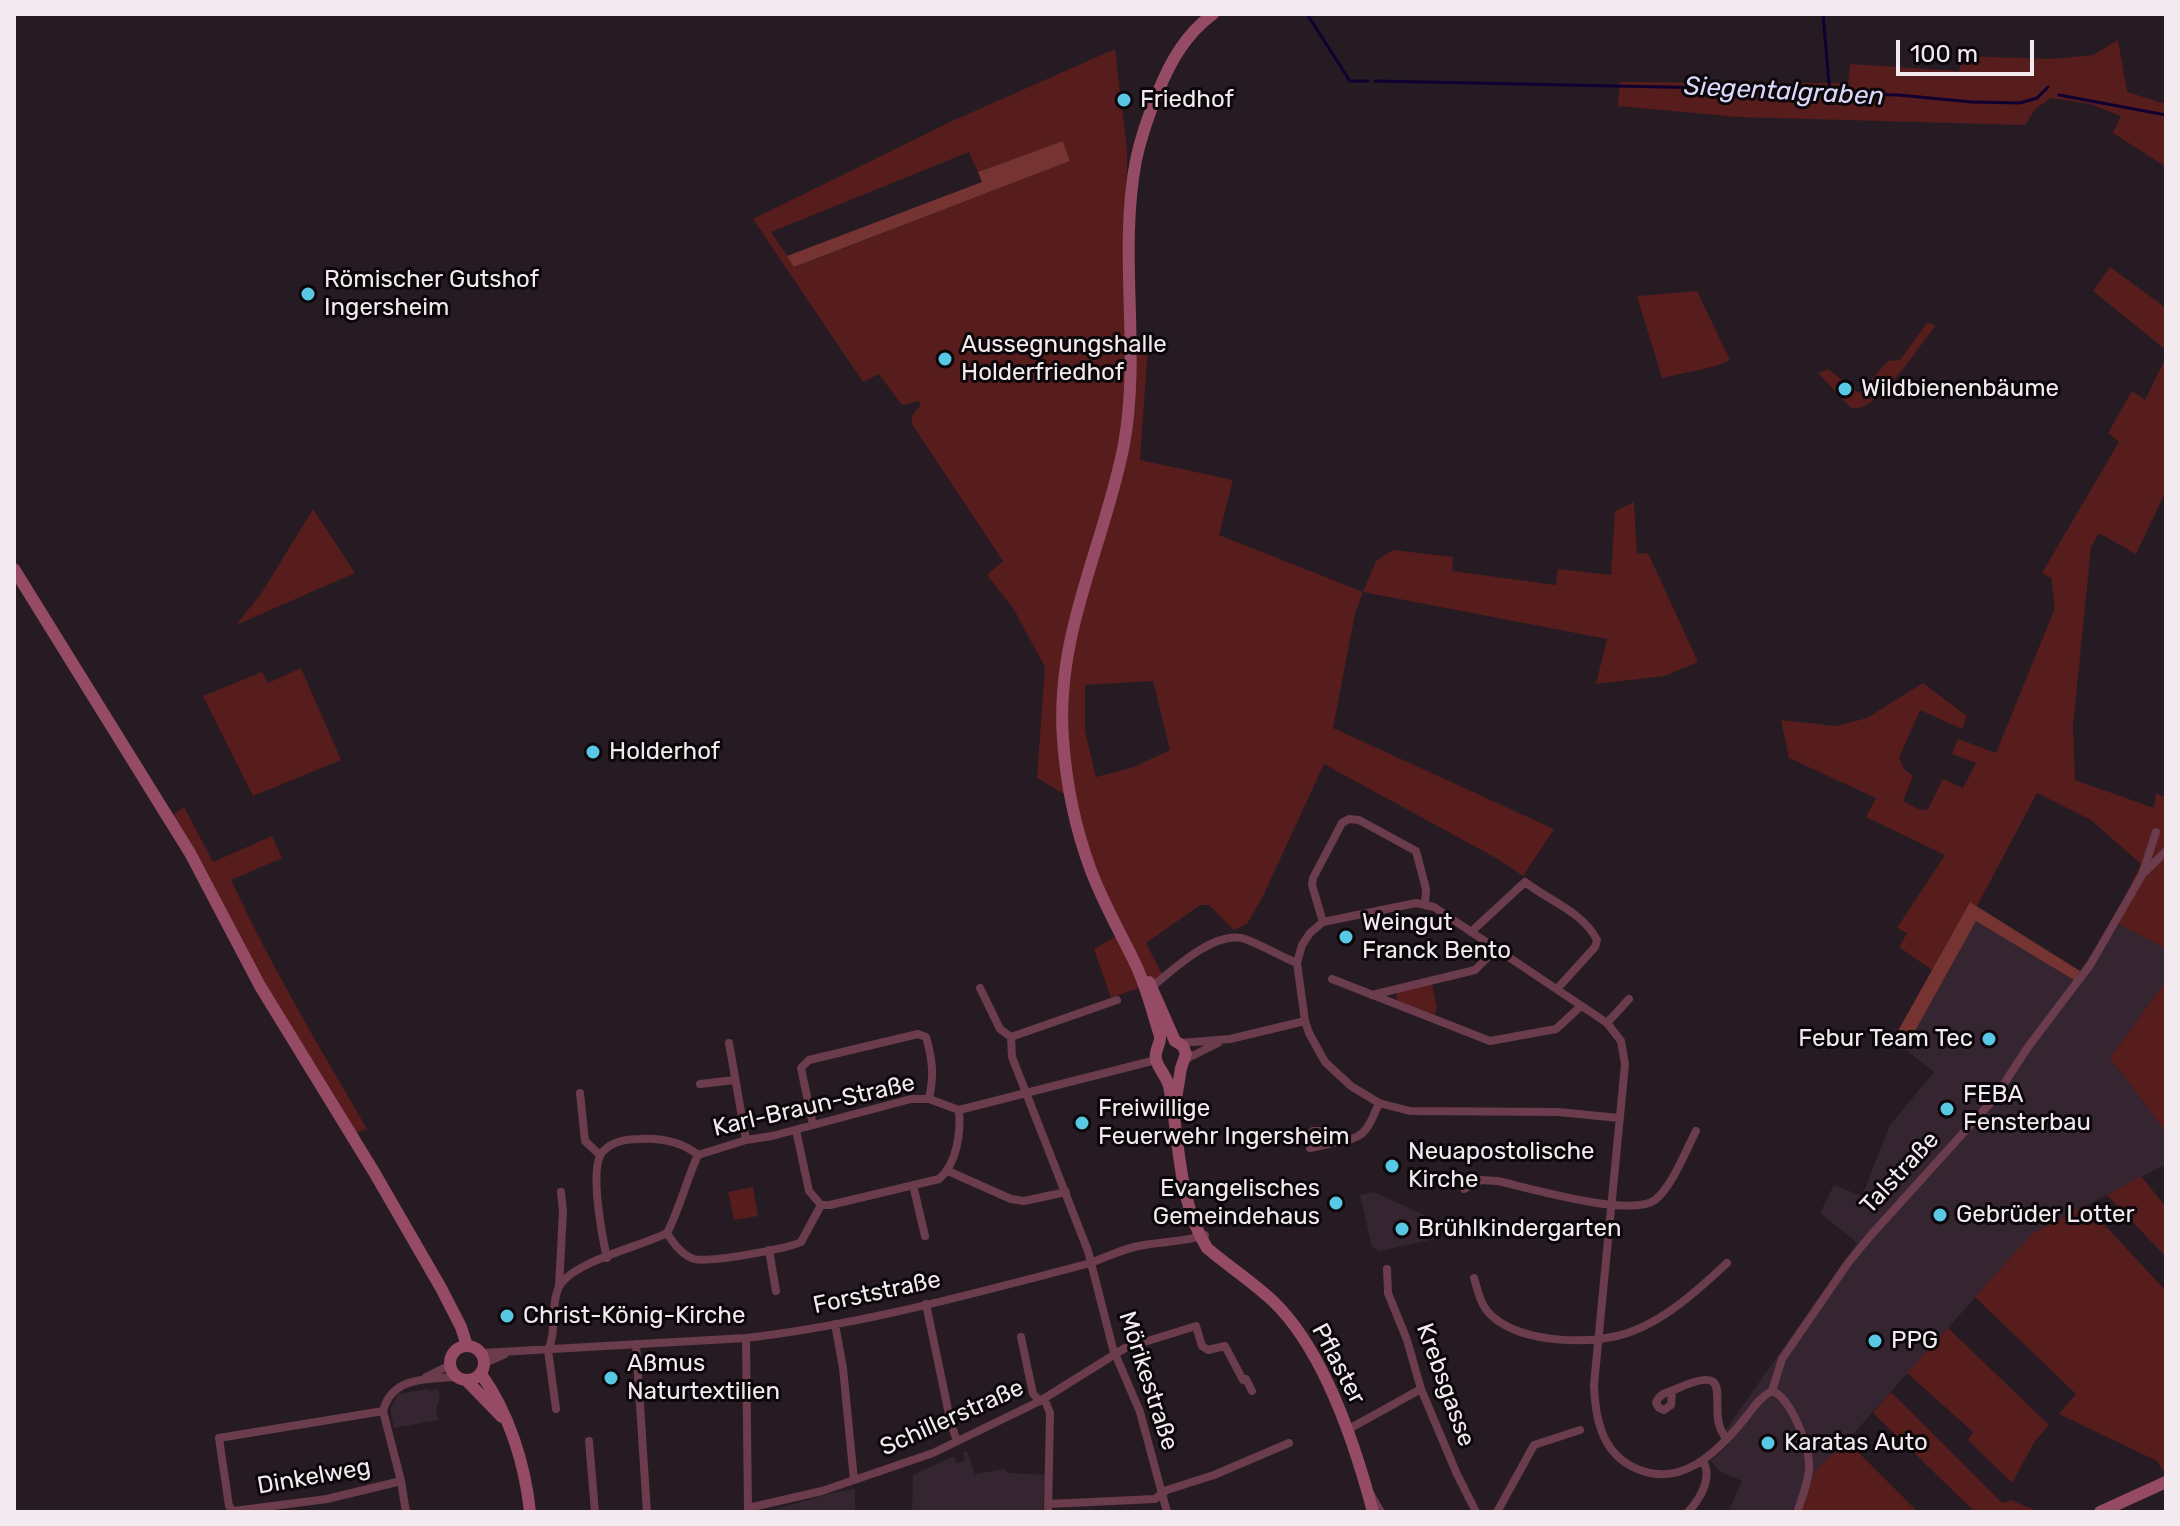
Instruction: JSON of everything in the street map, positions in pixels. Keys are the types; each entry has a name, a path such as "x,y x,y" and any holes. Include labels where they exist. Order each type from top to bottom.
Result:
{"street":[{"path":"1175,1122 1185,1050 1177,1042 1152,987 1116,926 1090,868 1070,794 1063,738 1066,664 1085,576 1120,463 1128,417 1130,242 1136,161 1146,122 1174,58 1187,37 1213,14"},
{"path":"14,569 167,813 260,986 374,1172 452,1310 462,1348 483,1363 521,1462 530,1512"},
{"path":"1323,922 1312,885 1313,878 1342,823 1349,819 1359,820 1416,851 1426,889 1425,903"},
{"name":"Talstraße","path":"1772,1391 1782,1359 1848,1263 1994,1099 2028,1047 2090,965 2142,875 2156,832"},
{"name":"Talstraße","path":"2142,875 2165,852"},
{"path":"1471,932 1525,882 1537,889 1583,921 1597,940 1595,947 1557,989"},
{"path":"1619,1118 1558,1112 1410,1111 1379,1103 1336,1074 1317,1049 1305,1021 1297,963 1302,945 1323,922 1425,903 1448,915 1495,950 1607,1023 1621,1041 1624,1052 1619,1118 1594,1385 1602,1433 1612,1451 1632,1467 1654,1475 1684,1471 1703,1461 1727,1439 1760,1399 1772,1391 1783,1398 1792,1413 1808,1451 1806,1488 1797,1512"},
{"path":"1152,987 1203,949 1229,937 1245,939 1297,963"},
{"path":"1371,995 1475,970 1495,950"},
{"path":"1136,964 1161,1044"},
{"path":"1332,979 1490,1041 1556,1029 1581,1006"},
{"path":"980,988 1000,1029 1011,1037 1117,1000"},
{"path":"1607,1023 1629,999"},
{"path":"559,1286 572,1272 667,1233 686,1256 698,1260 801,1242 821,1205 939,1179 948,1171 959,1137 959,1110 1159,1064 1176,1070 1199,1051 1230,1039 1305,1021"},
{"path":"813,1125 801,1068 809,1060 918,1034 926,1037 933,1061 934,1076 929,1099"},
{"name":"Mörikestraße","path":"1011,1037 1012,1057 1092,1262 1115,1354 1140,1412 1167,1512"},
{"path":"1175,1122 1168,1083 1155,1053 1161,1044 1230,1039"},
{"path":"729,1043 746,1140"},
{"path":"700,1084 735,1080"},
{"path":"580,1093 585,1141 600,1155"},
{"name":"Karl-Braun-Straße","path":"667,1233 679,1211 689,1173 698,1155 911,1099 929,1099 959,1110"},
{"path":"1333,1143 1360,1137 1379,1103"},
{"name":"Pflaster","path":"1175,1122 1184,1183 1195,1220 1226,1261 1273,1301 1302,1338 1347,1430 1373,1512"},
{"path":"796,1130 809,1191 821,1205"},
{"path":"1464,1189 1481,1180 1498,1181 1610,1205 1640,1206 1653,1202 1667,1186 1696,1131"},
{"path":"607,1258 598,1188 600,1155 618,1141 649,1138 689,1148 698,1155"},
{"path":"948,1171 1011,1199 1024,1201 1066,1192"},
{"path":"913,1185 925,1236"},
{"path":"556,1409 548,1350 559,1286 563,1212 561,1192"},
{"name":"Forststraße","path":"483,1363 509,1352 746,1338 835,1324 1092,1262 1133,1247 1191,1240 1204,1235"},
{"path":"769,1250 776,1291"},
{"path":"1474,1278 1484,1307 1506,1326 1550,1338 1598,1340 1634,1331 1691,1297 1727,1263"},
{"name":"Krebsgasse","path":"1387,1269 1388,1293 1407,1340 1421,1389 1476,1512"},
{"path":"926,1304 957,1441"},
{"path":"835,1324 843,1368 854,1480"},
{"name":"Schillerstraße","path":"748,1510 822,1491 933,1453 1040,1401 1115,1354 1196,1326 1202,1346 1208,1350 1225,1346 1252,1391"},
{"path":"1021,1337 1033,1394 1050,1413 1048,1508 1155,1499 1167,1490 1214,1475 1289,1443"},
{"path":"746,1338 748,1510"},
{"path":"636,1344 647,1512"},
{"path":"462,1348 451,1356 450,1365 505,1419"},
{"path":"422,1379 462,1379 483,1363"},
{"path":"406,1512 383,1411 389,1396 398,1387 450,1365"},
{"path":"1672,1391 1698,1379 1714,1382 1718,1391 1718,1427 1727,1439"},
{"path":"1347,1430 1421,1389"},
{"path":"234,1511 229,1506 219,1438 383,1411"},
{"path":"1497,1512 1534,1445 1580,1430"},
{"path":"589,1441 595,1512"},
{"path":"1688,1512 1705,1486 1708,1474 1703,1461"},
{"name":"Dinkelweg","path":"234,1511 327,1499 401,1481"},
{"path":"2100,1512 2166,1482"},
{"path":"1368,1491 1381,1512"}],"shaded area":[{"path":"2118,40 2127,92 2166,104 2166,167 2113,133 2121,116 2090,104 2051,98 2036,108 2025,125 1738,117 1618,106 1620,82 1848,83 1850,64 1959,71 1962,56 2052,59 2093,55"},
{"path":"1115,49 1127,150 1126,343 1148,345 1140,460 1233,480 1219,535 1363,592 1355,614 1333,728 1554,829 1523,876 1496,858 1324,764 1247,924 1234,930 1209,905 1200,905 1146,943 1163,976 1155,982 1111,998 1094,949 1116,936 1066,795 1037,778 1045,667 1013,608 987,575 1003,561 912,424 912,416 921,404 917,401 901,404 879,374 863,382 753,219 952,121","holes":["1063,141 1070,161 795,267 771,232 969,152 978,172","1153,681 1170,750 1134,767 1096,777 1085,731 1085,685"]},
{"path":"1063,141 1070,161 794,267 787,256 982,182 978,172"},
{"path":"2110,267 2166,308 2166,350 2093,291"},
{"path":"1697,291 1730,360 1662,378 1637,296"},
{"path":"1926,324 1935,326 1897,377 1873,401 1861,407 1851,408 1818,373 1828,369 1859,393 1888,361 1900,360"},
{"path":"2166,357 2166,491 2136,554 2099,533 2091,547 2073,726 2075,780 2154,808 2156,793 2166,798 2166,949 2113,921 2141,864 2091,820 2037,793 1977,906 1970,902 1932,970 1899,947 1907,933 1897,928 1945,855 1866,817 1876,798 1789,758 1781,720 1837,726 1867,718 1923,683 1967,716 1962,729 1920,710 1899,758 1904,769 1913,776 1903,801 1920,810 1928,809 1943,779 1963,788 1976,763 1952,754 1958,739 1996,753 2055,608 2051,578 2042,573 2119,442 2108,433 2132,391 2145,400"},
{"path":"1634,502 1637,554 1648,553 1698,662 1664,676 1596,684 1607,639 1363,592 1376,561 1393,550 1453,557 1452,571 1556,585 1558,569 1611,575 1615,511"},
{"path":"313,509 355,573 236,625 261,594"},
{"path":"301,668 341,760 253,796 203,696 262,672 268,683"},
{"path":"184,807 213,862 272,836 282,858 231,880 279,975 367,1129 346,1136 166,820"},
{"path":"1970,902 2080,971 2074,980 1976,921 1905,1049 1898,1031"},
{"path":"1976,920 2074,980 2113,921 2166,949 2166,981 2110,1058 2166,1132 2166,1164 2032,1234 1837,1452 1816,1470 1808,1491 1802,1489 1792,1512 1728,1512 1742,1481 1719,1471 1711,1461 1728,1445 1725,1431 1857,1243 1820,1213 1834,1185 1862,1196 1890,1125 1934,1072 1905,1049"},
{"path":"2166,981 2166,1132 2110,1058"},
{"path":"1432,984 1437,1008 1434,1015 1398,1001 1398,991"},
{"path":"2141,1176 2166,1207 2166,1257 2107,1195"},
{"path":"753,1187 758,1216 734,1220 728,1192"},
{"name":"Brühlkindergarten","path":"1374,1192 1435,1220 1439,1238 1380,1251 1372,1247 1360,1195"},
{"path":"2086,1205 2166,1291 2166,1475 2157,1461 2059,1414 2076,1394 1975,1297 2032,1234"},
{"path":"1948,1328 2049,1425 2035,1441 2012,1483 1968,1440 1973,1432 1907,1373"},
{"path":"438,1389 438,1420 394,1428 390,1410 398,1394"},
{"path":"1891,1392 2002,1503 2011,1500 2039,1512 1975,1512 1873,1413"},
{"path":"1847,1441 1918,1512 1800,1512 1816,1470"},
{"path":"967,1451 975,1474 1004,1469 1008,1473 1045,1475 1043,1512 912,1512 913,1475 954,1456 957,1463 965,1460 963,1452"},
{"path":"855,1489 855,1512 765,1512 836,1492"}],"waterway":[{"path":"1307,14 1350,81 1368,81"},
{"path":"1823,14 1830,94"},
{"name":"Siegentalgraben","path":"1375,81 1713,88 2020,103 2037,98 2048,87"},
{"name":"Siegentalgraben","path":"2059,95 2166,115"}],"place":[{"name":"Friedhof","path":"1124,100"},
{"name":"Römischer Gutshof Ingersheim","path":"308,294"},
{"name":"Aussegnungshalle Holderfriedhof","path":"945,359"},
{"name":"Wildbienenbäume","path":"1845,389"},
{"name":"Holderhof","path":"593,752"},
{"name":"Weingut Franck Bento","path":"1346,937"},
{"name":"Febur Team Tec","path":"1989,1039"},
{"name":"FEBA Fensterbau","path":"1947,1109"},
{"name":"Freiwillige Feuerwehr Ingersheim","path":"1082,1123"},
{"name":"Neuapostolische Kirche","path":"1392,1166"},
{"name":"Evangelisches Gemeindehaus","path":"1336,1203"},
{"name":"Gebrüder Lotter","path":"1940,1215"},
{"name":"Brühlkindergarten","path":"1402,1229"},
{"name":"Christ-König-Kirche","path":"507,1316"},
{"name":"PPG","path":"1875,1341"},
{"name":"Aßmus Naturtextilien","path":"611,1378"},
{"name":"Karatas Auto","path":"1768,1443"}]}
